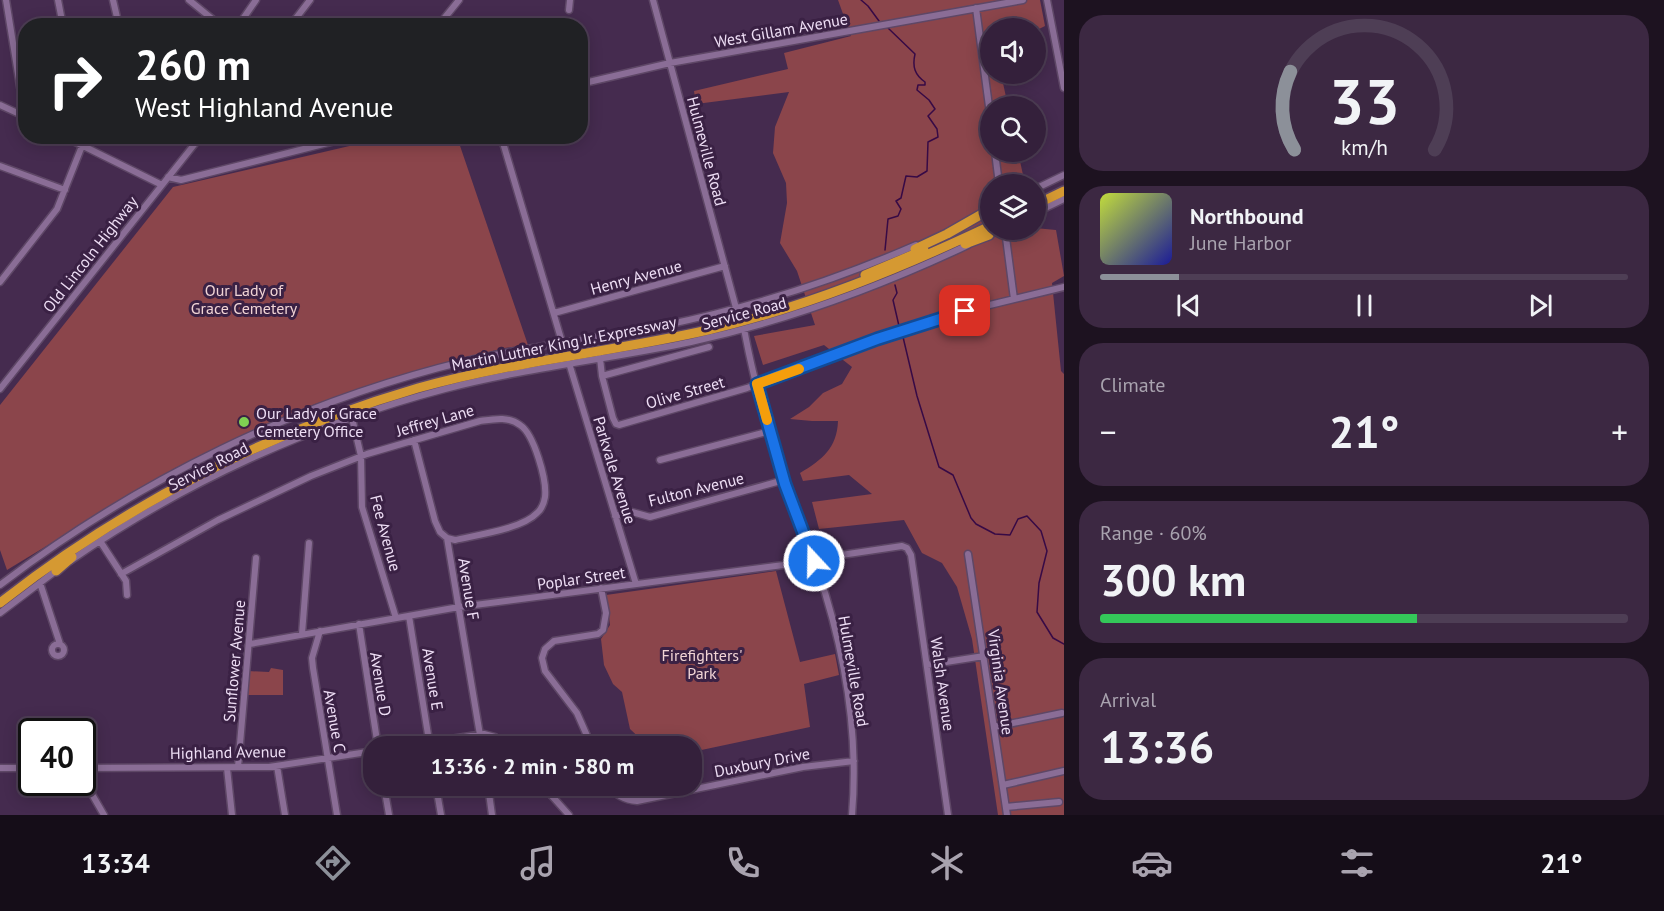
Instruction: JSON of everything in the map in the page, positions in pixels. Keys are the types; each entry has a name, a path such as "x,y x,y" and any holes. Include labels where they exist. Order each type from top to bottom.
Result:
{"highway":[{"path":"1046,193 1064,184"},
{"path":"1046,200 1064,191"},
{"name":"Martin Luther King Jr. Expressway","path":"0,596 69,545 157,491 240,449 319,415 392,390 466,370 541,354 667,333 749,313 830,288 903,259 911,251 980,218"},
{"name":"Martin Luther King Jr. Expressway","path":"0,603 160,497 220,465 290,434 369,404 442,382 508,366 647,343 720,327 808,302 980,234"},
{"path":"56,571 98,538"}],"street":[{"path":"6,0 18,70"},
{"path":"58,0 61,18"},
{"path":"113,0 117,18"},
{"path":"189,0 211,18"},
{"path":"243,18 256,0"},
{"path":"296,18 310,0"},
{"path":"444,18 459,0"},
{"path":"569,10 570,0"},
{"name":"Hulmeville Road","path":"653,0 736,308"},
{"name":"West Gillam Avenue","path":"588,82 670,63 1023,0"},
{"path":"1047,0 1064,88"},
{"path":"976,8 988,96"},
{"path":"0,105 18,113"},
{"path":"77,144 162,185"},
{"name":"Old Lincoln Highway","path":"0,389 195,144"},
{"path":"168,177 182,180 324,144"},
{"path":"503,144 562,342"},
{"path":"0,282 57,209 81,146"},
{"path":"0,166 65,190"},
{"path":"1046,184 1064,175"},
{"path":"1046,208 1064,199"},
{"name":"Service Road","path":"0,585 58,543 131,497 199,460 269,427 340,399 397,380 464,362 562,342 665,325 736,308 843,274 980,218"},
{"name":"Service Road","path":"98,538 209,479 285,444 352,418 444,389 518,372 669,346 744,329 802,312 875,286 980,235"},
{"path":"1007,240 1014,299"},
{"name":"Henry Avenue","path":"554,314 725,266"},
{"name":"Olive Street","path":"602,376 613,418 616,424 620,425 757,384 916,326 1064,287"},
{"name":"Hulmeville Road","path":"744,329 784,480 814,561 841,658 854,761 852,815"},
{"path":"600,358 602,376 709,347"},
{"name":"Parkvale Avenue","path":"569,363 636,584"},
{"name":"Fee Avenue","path":"352,418 361,456 363,507 396,618"},
{"name":"Jeffrey Lane","path":"122,574 242,507 361,456 480,421 500,418 520,425 533,441 545,492 544,502 539,512 518,524 455,540 447,538"},
{"path":"660,460 770,431"},
{"name":"Avenue F","path":"414,440 435,520 440,532 447,538 480,734"},
{"name":"Fulton Avenue","path":"615,516 632,512 650,517 784,480"},
{"path":"98,538 122,574 127,586 127,595"},
{"path":"303,634 309,543"},
{"name":"Poplar Street","path":"250,644 459,607 814,561 902,546 909,550 912,556"},
{"name":"Virginia Avenue","path":"968,554 1007,815"},
{"name":"Walsh Avenue","path":"912,556 948,815"},
{"name":"Sunflower Avenue","path":"238,767 256,558"},
{"path":"0,613 56,571"},
{"path":"40,583 60,644"},
{"path":"587,736 577,713 545,671 542,658 545,649 555,641 598,634 605,628 601,588"},
{"name":"Avenue E","path":"409,616 428,736"},
{"name":"Avenue D","path":"359,624 376,736"},
{"name":"Avenue C","path":"320,631 312,658 312,668 337,815"},
{"path":"927,665 984,657"},
{"path":"994,727 1062,713"},
{"path":"470,736 480,734 490,736"},
{"name":"Highland Avenue","path":"96,769 277,766 363,753"},
{"name":"Duxbury Drive","path":"702,788 803,767 854,761"},
{"path":"277,766 285,815"},
{"path":"0,768 18,768"},
{"path":"227,768 232,815"},
{"path":"1003,785 1064,771"},
{"path":"93,796 104,815"},
{"path":"386,796 389,815"},
{"path":"438,796 441,815"},
{"path":"489,796 492,815"},
{"path":"552,796 569,815"},
{"name":"Duxbury Drive","path":"620,796 637,801 661,796"},
{"path":"1005,807 1059,802"}],"green space":[{"path":"838,0 1040,0 1043,18 980,18 980,84 1003,84 1006,96 980,96 980,162 1020,162 1023,174 980,174 980,240 1046,240 1046,229 1056,230 1064,276 1052,283 1061,371 1064,374 1064,815 998,815 972,639 957,587 942,563 922,553 904,520 819,529 812,502 872,494 849,475 803,481 800,473 827,452 835,439 838,421 790,419 809,407 823,393 842,384 852,367 824,345 763,365 754,336 815,325 797,271 780,243 787,203 786,183 773,153 775,127 789,92 696,104 694,91 788,69 784,53 851,36"},
{"name":"Our Lady of Grace Cemetery","path":"358,144 459,144 528,345 504,348 416,371 315,404 175,468 7,570 0,550 0,405 173,187"},
{"name":"Firefighters' Park","path":"776,571 800,662 835,654 839,675 804,684 810,727 702,750 702,736 637,736 630,729 622,692 613,684 604,665 601,639 610,625 606,595"},
{"path":"271,668 283,670 283,695 246,695 248,671 269,672"}],"waterway":[{"path":"861,0 879,21"},
{"path":"885,250 888,219 898,216 901,209 896,201 901,198 906,176 917,177 927,171 928,142 938,137 937,129 928,116 935,109 929,100 917,90 918,85 925,85 925,82 915,70 915,54 888,28"},
{"path":"895,285 897,293 893,300 899,326"},
{"path":"903,337 917,396 939,467 953,475 971,518 976,524 995,534 1010,535 1018,519 1027,516 1041,531 1047,551 1039,583 1037,612 1053,638 1064,644"}],"slow traffic":[{"path":"767,420 757,384 799,369"}],"place":[{"name":"Our Lady of Grace Cemetery Office","path":"244,422"}],"route":[{"path":"814,561 785,484 757,384 877,339 965,311"}]}
